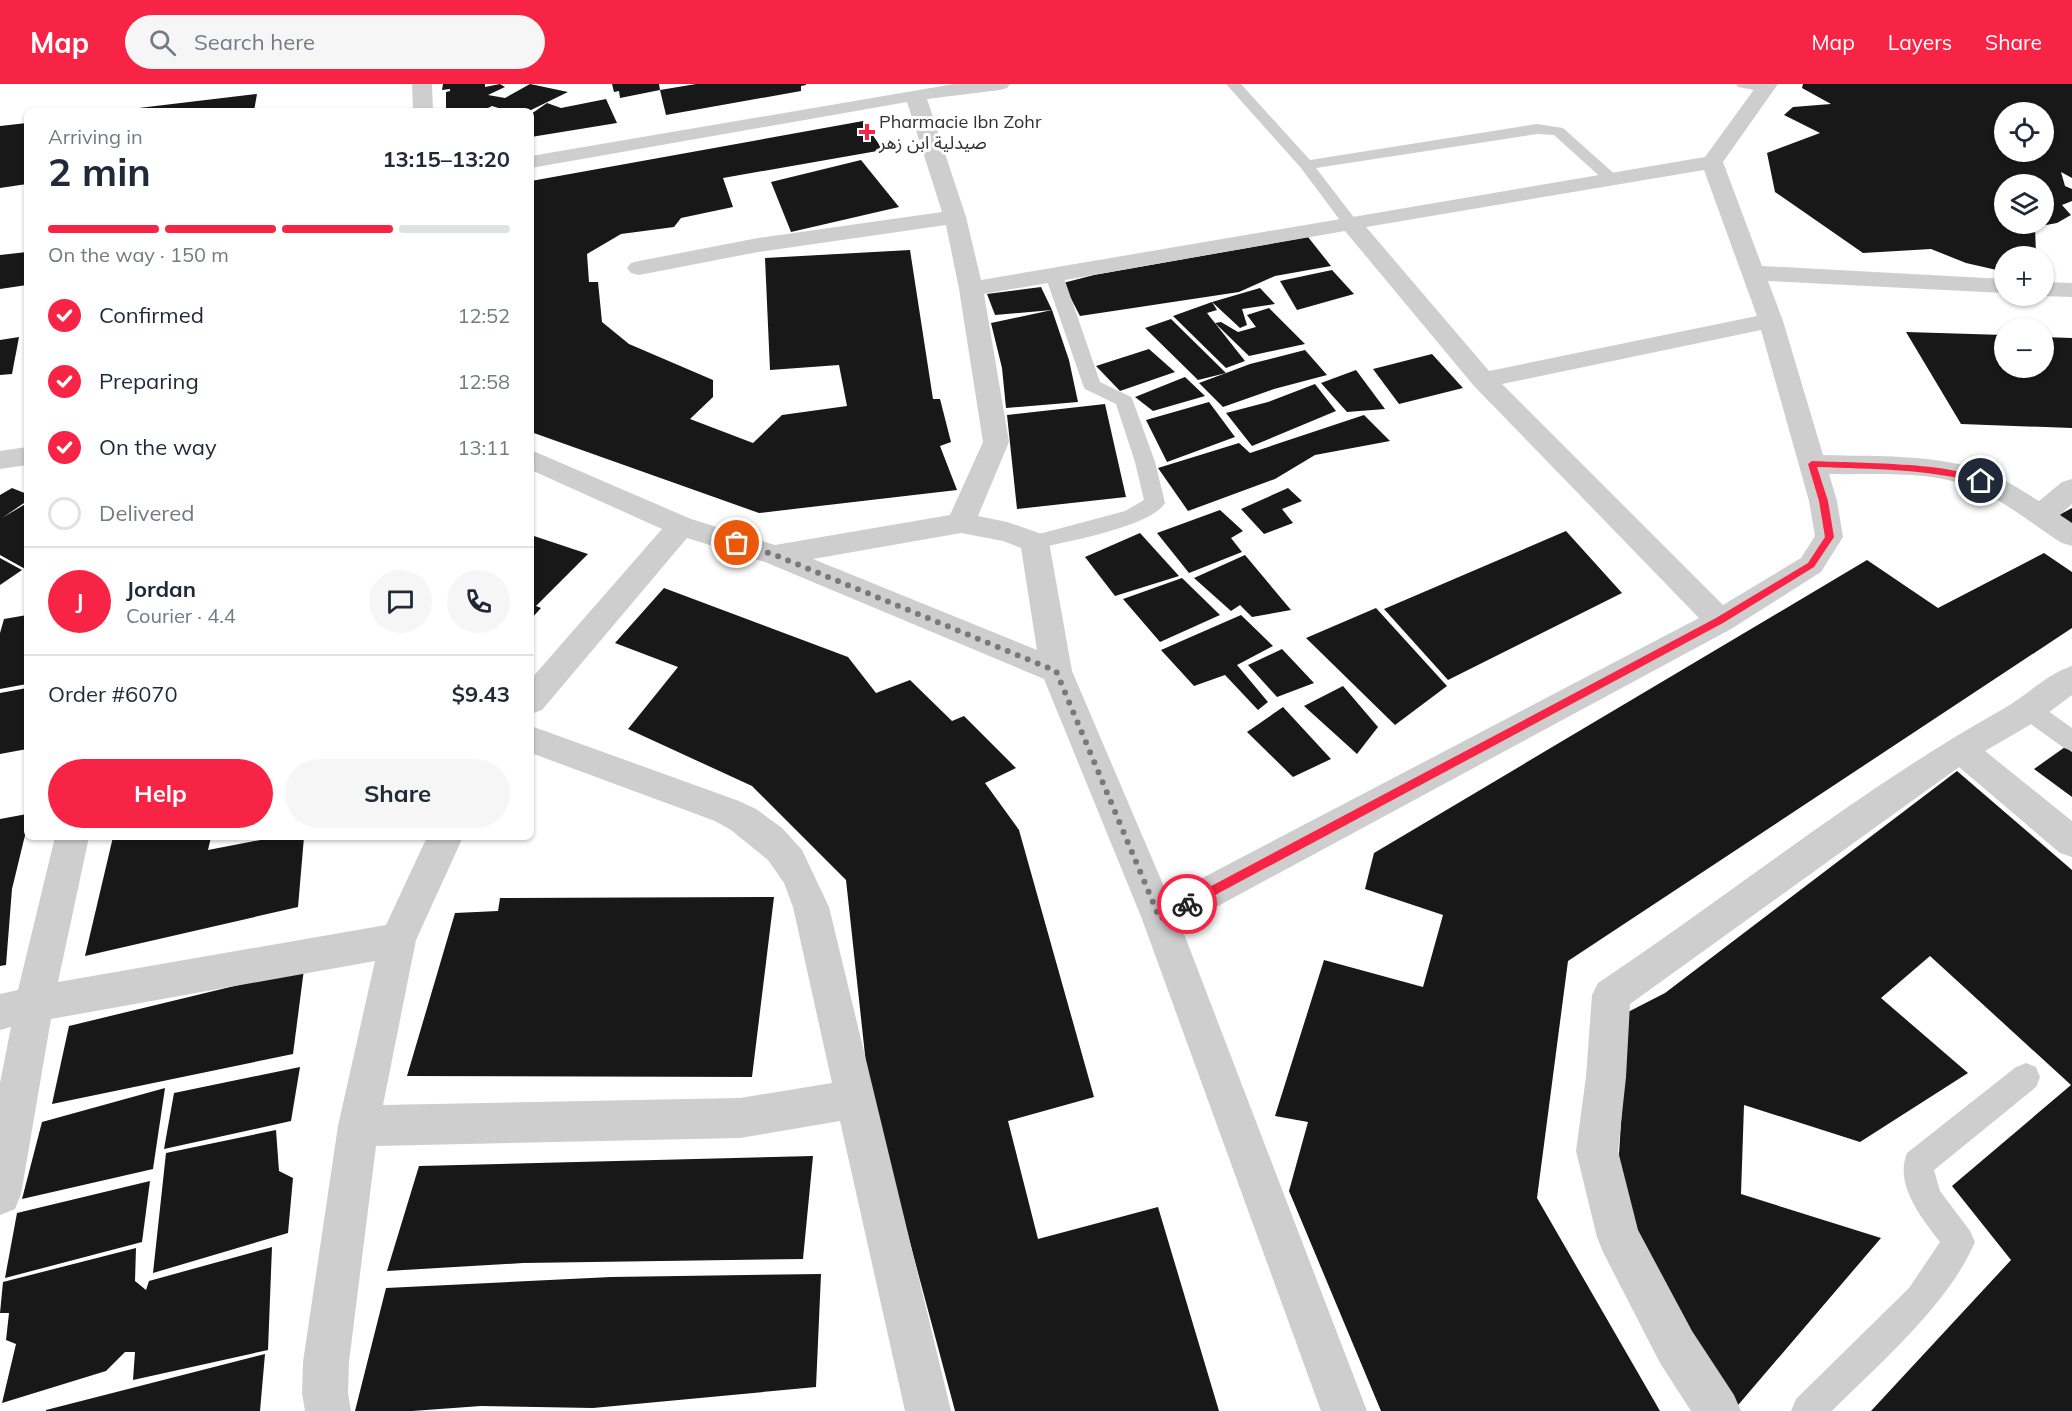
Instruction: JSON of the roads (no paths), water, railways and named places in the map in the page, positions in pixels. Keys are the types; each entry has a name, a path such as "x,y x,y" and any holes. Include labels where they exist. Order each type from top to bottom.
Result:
{"street":[{"path":"422,84 423,108"},
{"path":"534,161 960,86 1000,84"},
{"path":"970,290 1712,162 1766,86"},
{"path":"915,95 955,218 996,442 961,523"},
{"path":"1160,919 1720,621 1811,565 1829,537 1824,501 1772,321 1712,162"},
{"path":"639,268 758,245 955,218"},
{"path":"1351,224 1482,380 1720,621"},
{"path":"1752,273 1994,285"},
{"path":"2054,289 2072,290"},
{"path":"1482,380 1772,321"},
{"path":"0,460 24,456"},
{"path":"534,460 681,526 775,555 1056,671"},
{"path":"1812,464 1921,468 1981,481 2072,536"},
{"path":"2040,516 2072,489"},
{"path":"775,555 961,523 1007,532 1035,542 1056,671 1160,919 1344,1411"},
{"path":"534,698 681,526"},
{"path":"1718,1411 1676,1347 1618,1237 1597,1151 1606,1077 1611,995 1666,958 1800,859 1960,749 2029,710 2072,678"},
{"path":"534,740 727,812 767,835 787,855 802,880 811,907 857,1098 928,1411"},
{"path":"1960,749 2072,842"},
{"path":"0,1194 17,1008 71,840"},
{"path":"328,1411 325,1393 326,1362 358,1126 398,940 444,840"},
{"path":"17,1008 398,940"},
{"path":"358,1126 740,1118 857,1098"}],"lane":[{"path":"1233,84 1306,165 1351,224"},
{"path":"1743,84 1766,86"},
{"path":"1306,165 1537,129 1558,131 1611,178"},
{"path":"1035,542 1132,517 1155,503 1145,462 1124,400 1092,385 1054,275"},
{"path":"2029,710 2072,741"},
{"path":"1808,1411 1920,1299 1959,1242 1926,1198 1918,1164 2026,1077"}],"place":[{"name":"Pharmacie Ibn Zohr صيدلية ابن زهر","path":"867,132"}]}
